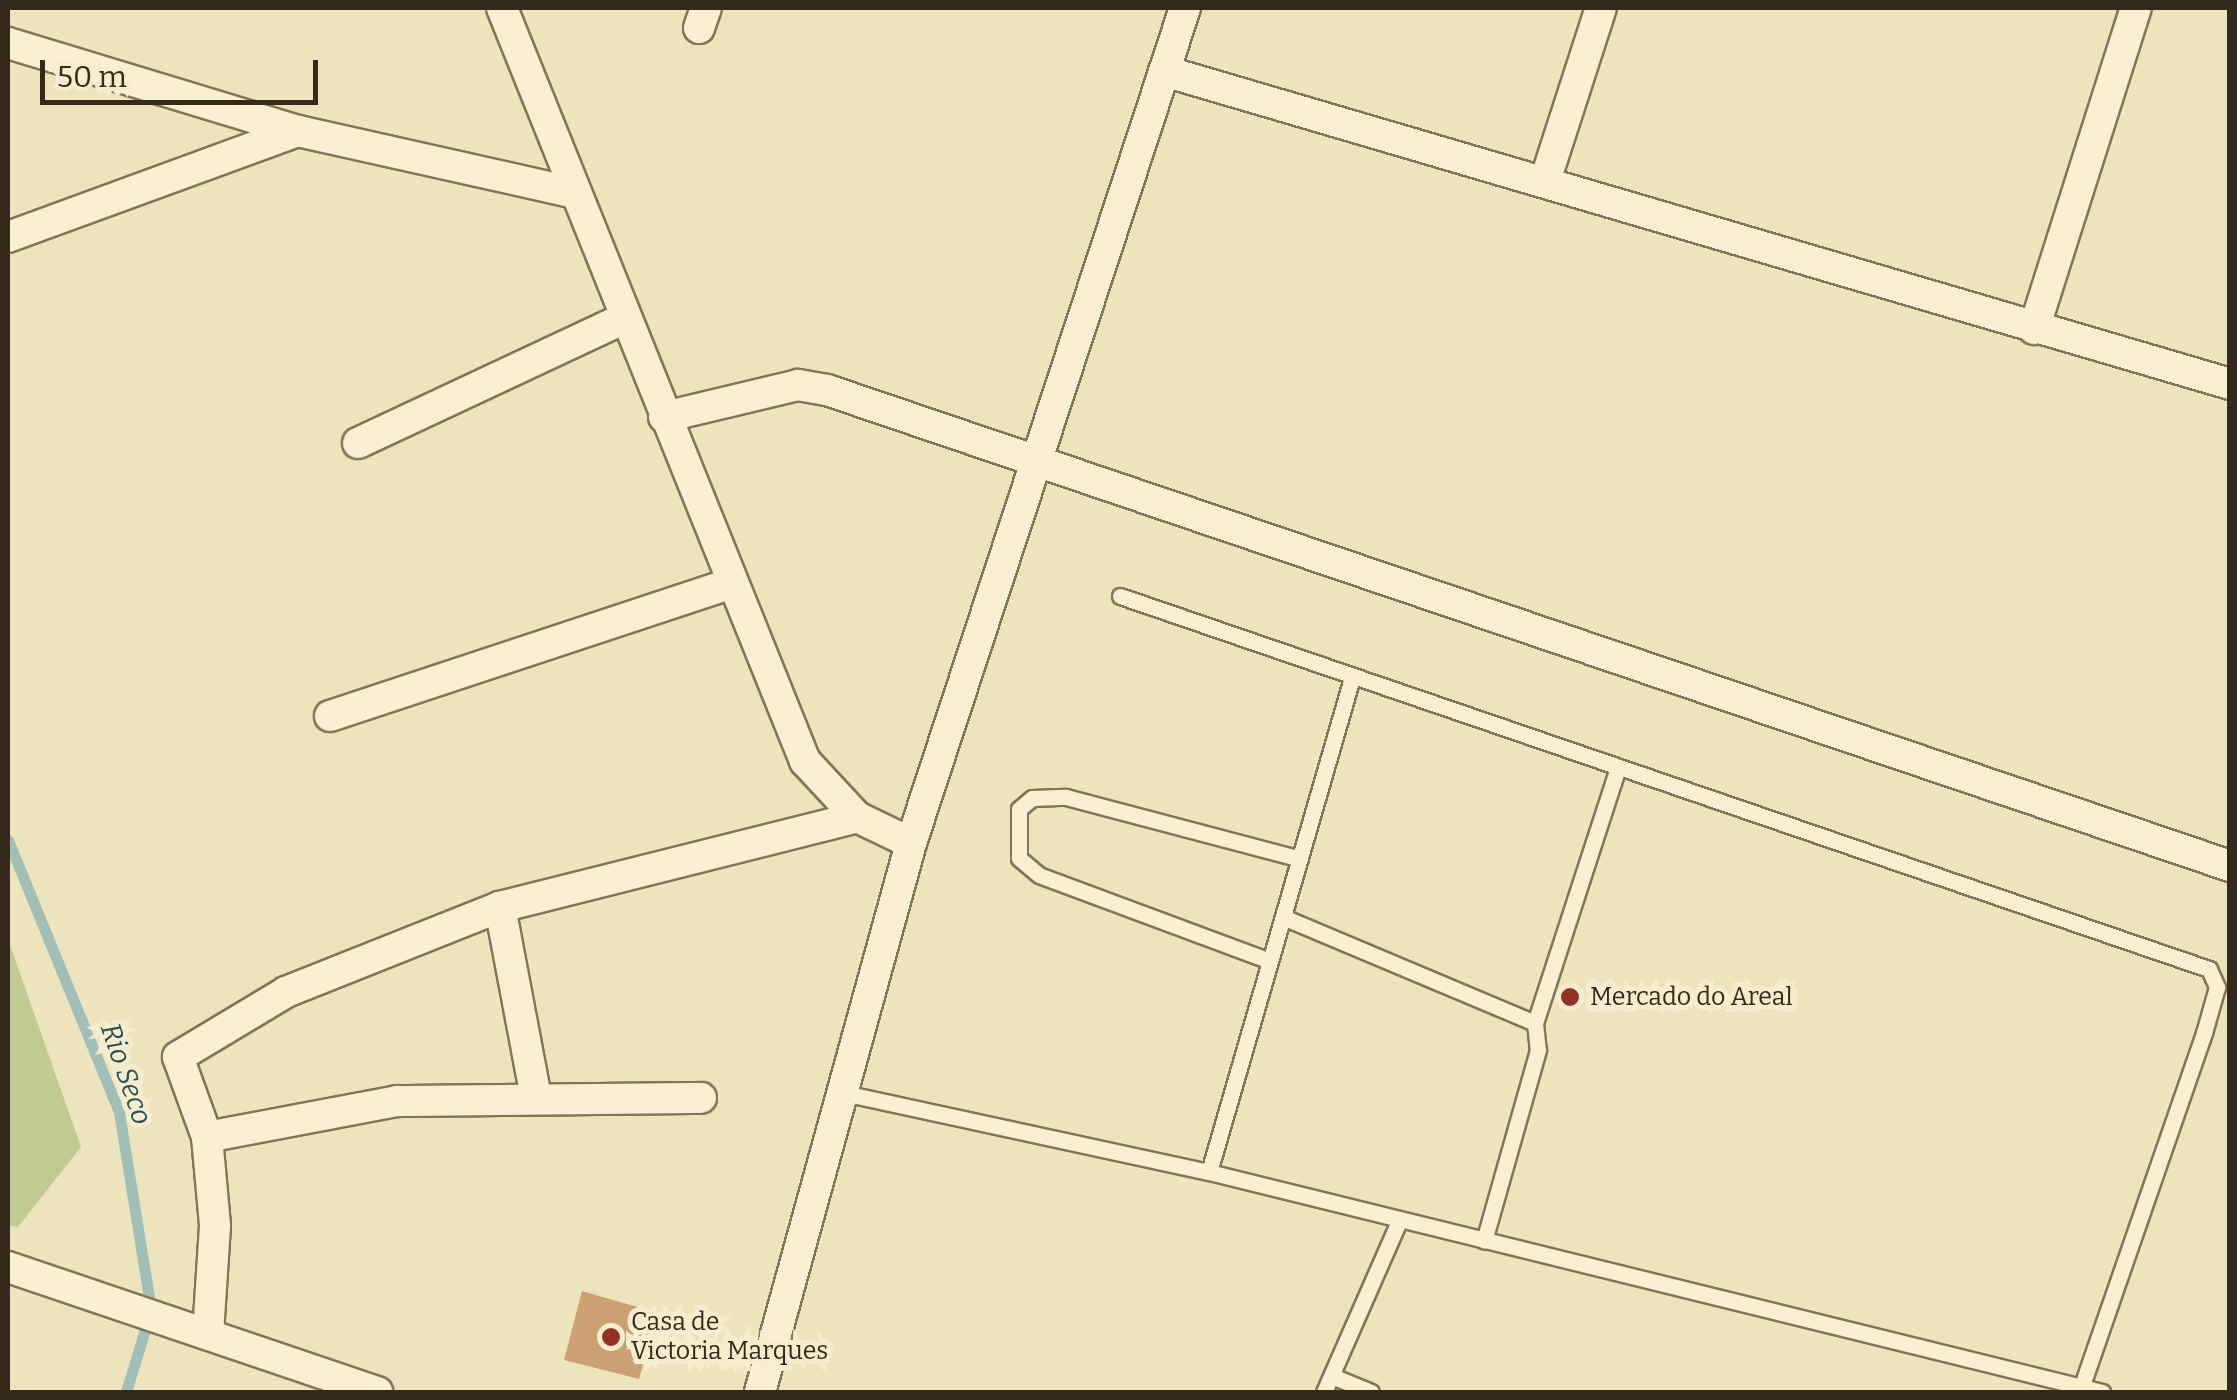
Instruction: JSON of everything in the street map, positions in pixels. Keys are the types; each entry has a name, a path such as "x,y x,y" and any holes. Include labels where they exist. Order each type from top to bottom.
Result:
{"street":[{"path":"502,8 621,320 805,761 856,817 910,842"},
{"path":"760,1392 848,1094 910,842 1185,8"},
{"path":"1545,182 1602,8"},
{"path":"2034,329 2136,8"},
{"path":"8,43 298,130 572,192"},
{"path":"1164,71 2230,384"},
{"path":"8,237 298,130"},
{"path":"358,444 621,320"},
{"path":"664,417 798,385 2230,866"},
{"path":"330,716 729,584"},
{"path":"208,1334 215,1225 207,1137 178,1057 286,992 500,907 856,817"},
{"path":"500,907 536,1093"},
{"path":"207,1137 398,1101 536,1093 701,1098"},
{"path":"8,1268 377,1392"}],"lane":[{"path":"1120,596 2209,969 2217,987 2204,1033 2081,1389"},
{"path":"1209,1172 1352,678"},
{"path":"1484,1241 1538,1050 1535,1023 1618,767"},
{"path":"1270,961 1038,875 1019,858 1018,809 1032,798 1066,797 1300,859"},
{"path":"1283,917 1535,1023"},
{"path":"848,1094 1209,1172 2102,1392"},
{"path":"1324,1392 1399,1221"},
{"path":"1332,1376 1371,1392"}],"green space":[{"path":"8,939 81,1147 18,1227 8,1225"}],"building":[{"name":"Casa de Victoria Marques","path":"582,1291 658,1313 639,1379 564,1360"}],"waterway":[{"name":"Rio Seco","path":"8,840 119,1112 151,1310 126,1392"}],"place":[{"name":"Mercado do Areal","path":"1570,997"},
{"name":"Casa de Victoria Marques","path":"611,1337"}]}
